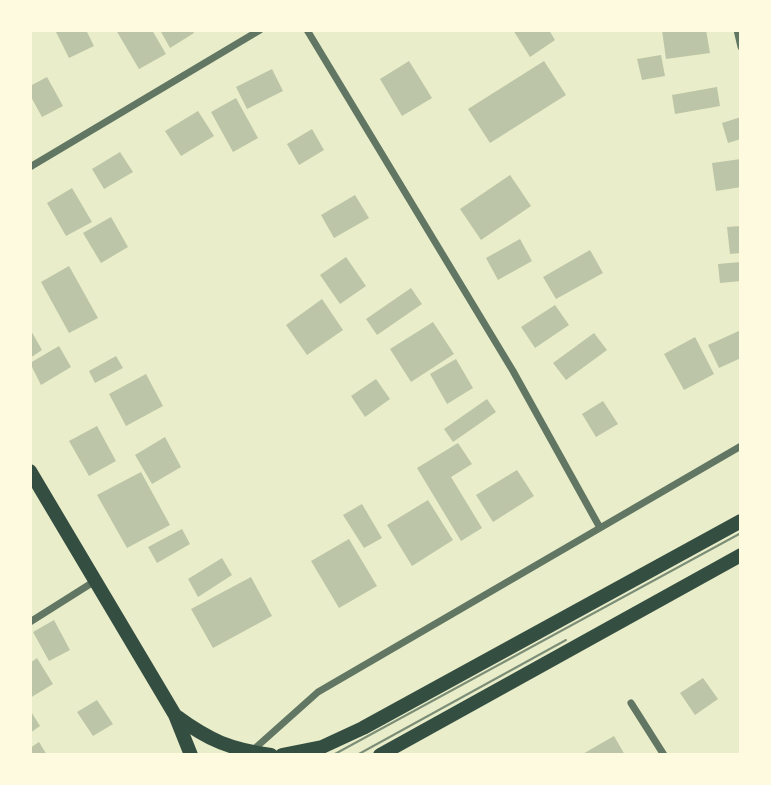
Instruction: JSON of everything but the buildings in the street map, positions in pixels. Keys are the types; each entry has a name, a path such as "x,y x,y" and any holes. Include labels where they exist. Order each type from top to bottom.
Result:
{"main road":[{"path":"30,471 175,715 191,755"},
{"path":"282,755 322,747 363,728 741,521"},
{"path":"380,755 741,555"},
{"path":"175,715 203,736 224,746 270,755"},
{"path":"233,755 251,752"}],"street":[{"path":"30,167 260,30"},
{"path":"307,30 513,371 599,526"},
{"path":"737,30 741,47"},
{"path":"251,752 318,692 599,526 741,446"},
{"path":"30,622 95,581"},
{"path":"631,704 664,755"}],"tram line":[{"path":"333,755 741,533"},
{"path":"357,755 566,640"}]}
